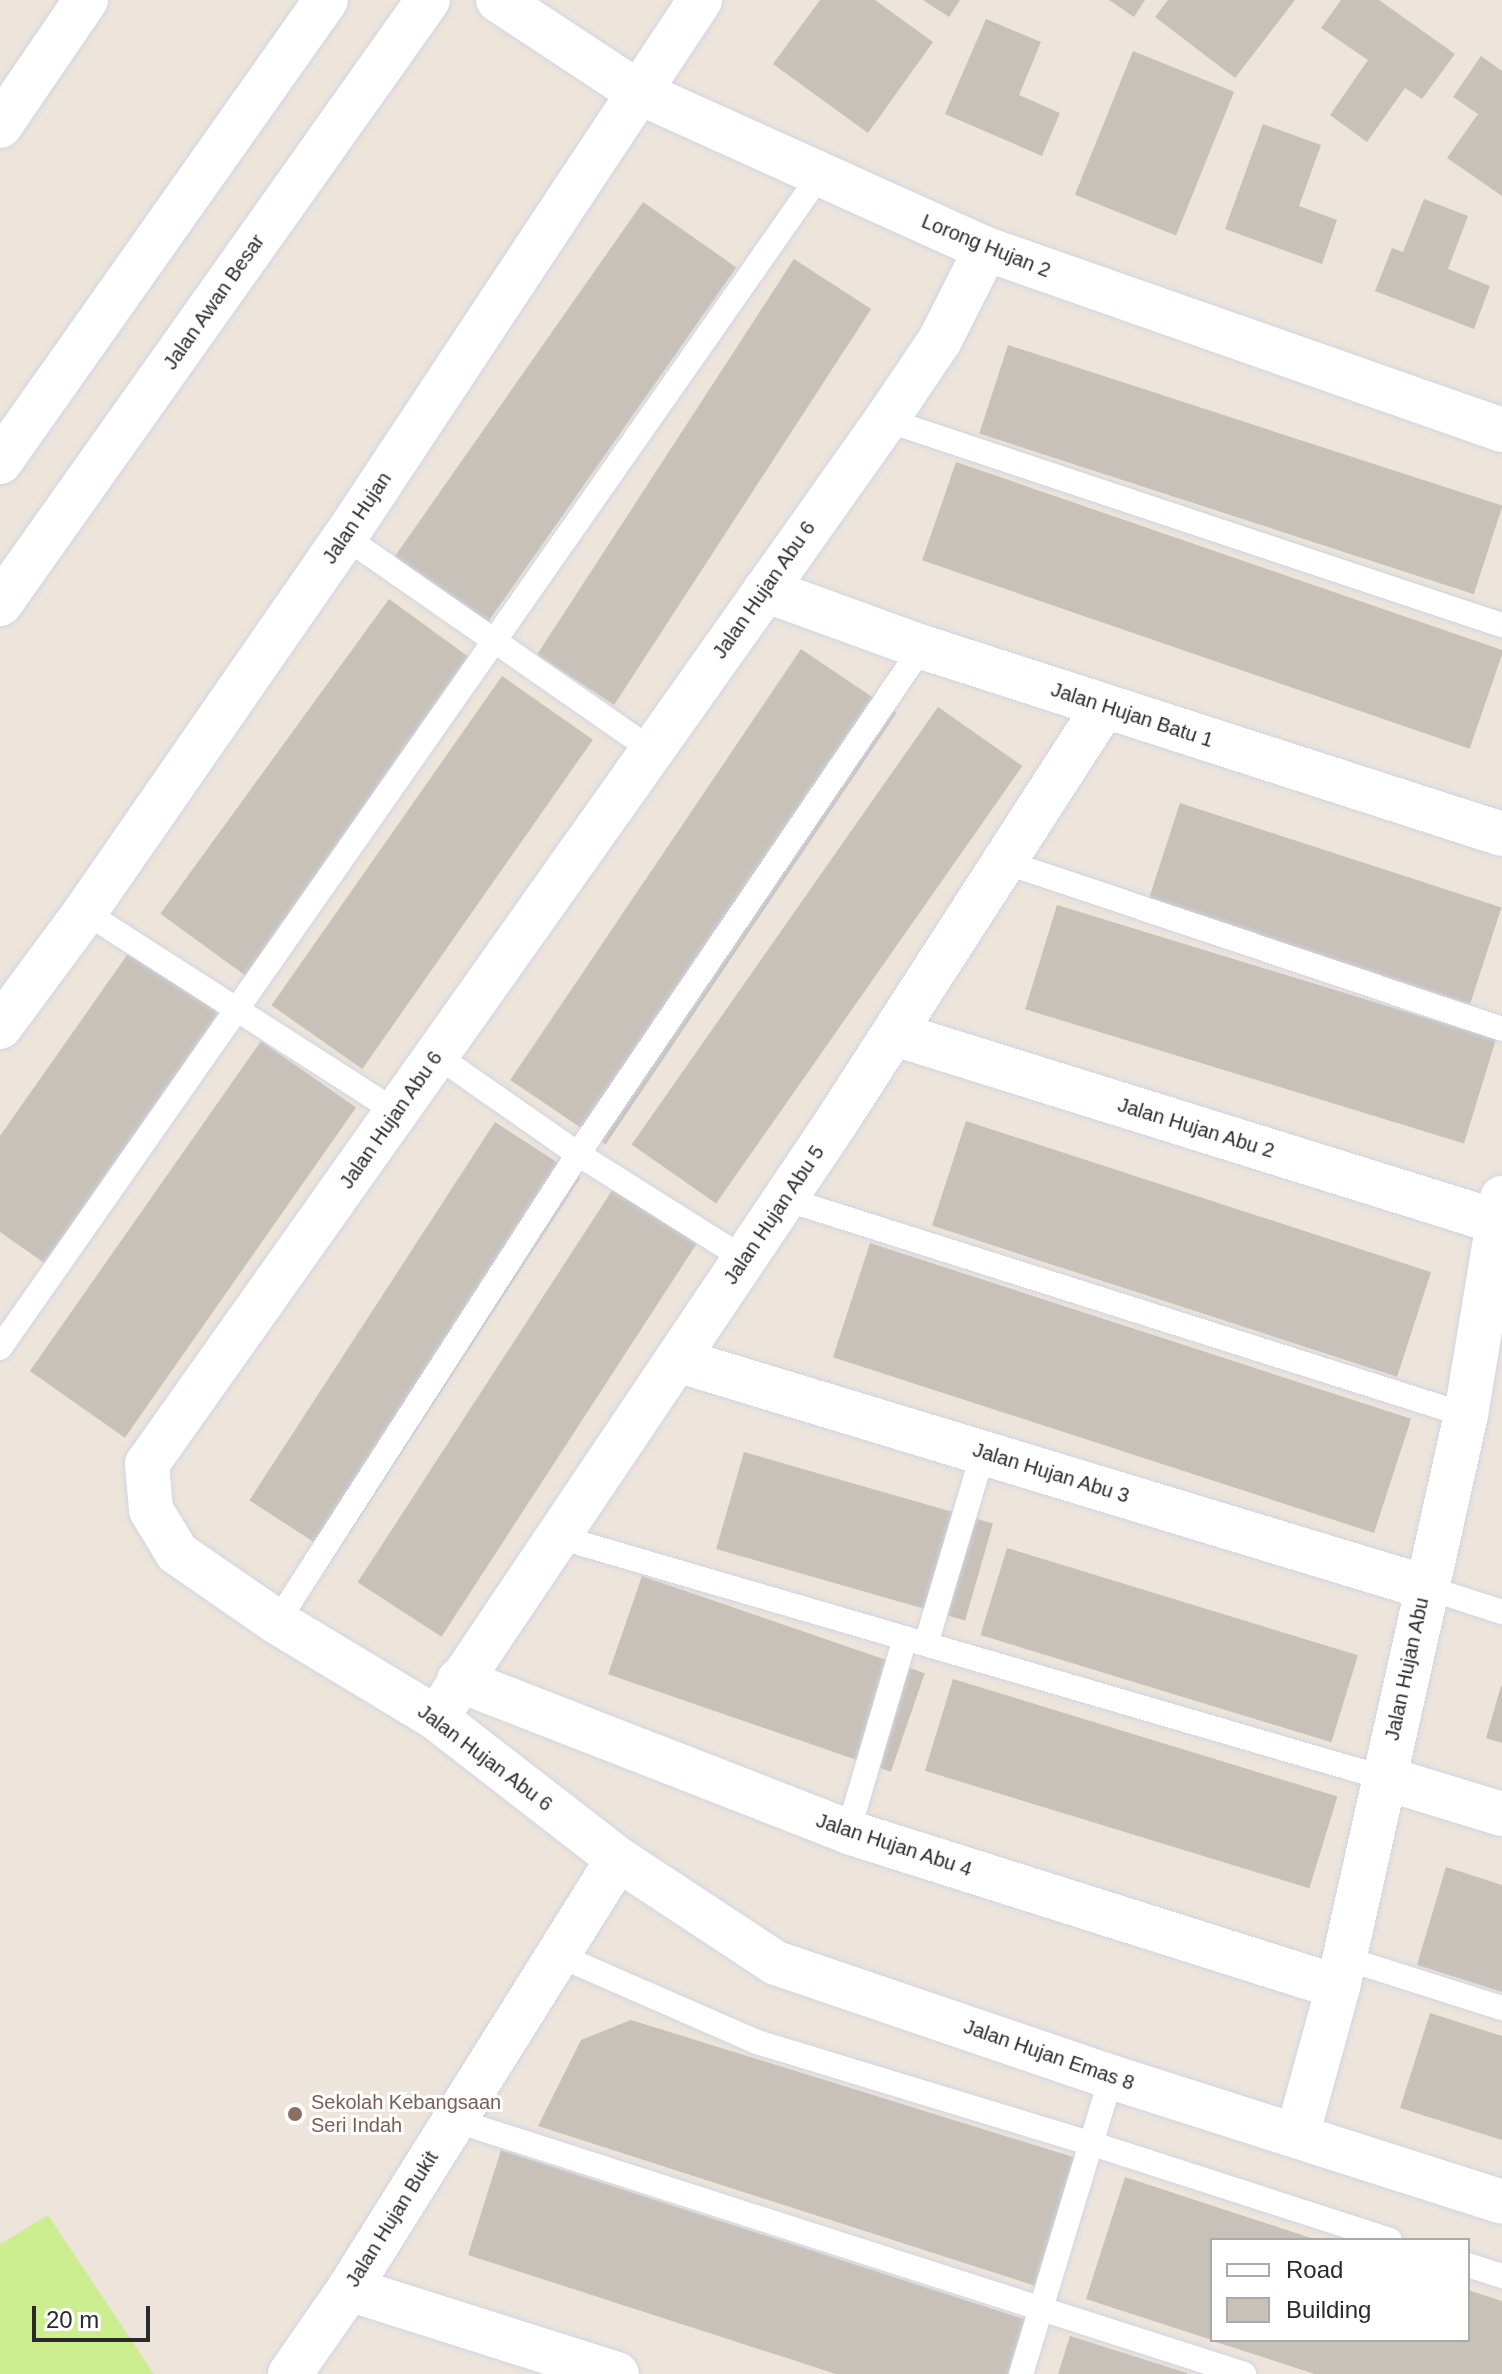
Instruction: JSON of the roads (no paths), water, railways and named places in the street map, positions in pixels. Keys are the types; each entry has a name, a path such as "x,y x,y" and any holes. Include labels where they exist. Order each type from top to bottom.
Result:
{"street":[{"path":"0,126 86,0"},
{"path":"0,462 326,0"},
{"name":"Jalan Awan Besar","path":"0,604 428,0"},
{"name":"Lorong Hujan 2","path":"498,0 636,91 986,249 1502,430"},
{"name":"Jalan Hujan","path":"0,1027 85,912 345,537 636,91 700,0"},
{"name":"Jalan Hujan Abu 6","path":"618,1859 436,1718 277,1622 177,1553 151,1510 147,1464 886,420 940,340 986,249"},
{"name":"Jalan Hujan Batu 1","path":"765,590 922,647 1502,834"},
{"name":"Jalan Hujan Abu 5","path":"436,1718 555,1536 895,1034 1104,707"},
{"name":"Jalan Hujan Abu 2","path":"895,1034 1500,1210"},
{"name":"Jalan Hujan Abu","path":"1297,2136 1341,1972 1425,1587 1484,1420 1500,1210"},
{"name":"Jalan Hujan Abu 3","path":"677,1360 1425,1587"},
{"name":"Jalan Hujan Abu 4","path":"459,1680 848,1832 1341,1972"},
{"path":"1384,1778 1502,1814"},
{"name":"Jalan Hujan Bukit","path":"290,2374 349,2289 618,1859"},
{"name":"Jalan Hujan Emas 8","path":"618,1859 776,1963 1111,2077 1502,2202"},
{"path":"349,2289 617,2374"}],"lane":[{"path":"0,1348 819,176"},
{"path":"886,420 1502,625"},
{"path":"345,537 651,750"},
{"path":"277,1622 578,1154 922,647"},
{"path":"1005,862 1502,1029"},
{"path":"85,912 396,1112"},
{"path":"436,1055 578,1154 745,1259"},
{"path":"785,1199 1484,1420"},
{"path":"848,1832 983,1453"},
{"path":"555,1536 1384,1778"},
{"path":"1425,1587 1502,1612"},
{"path":"558,1955 757,2042 1090,2143 1384,2238"},
{"path":"1341,1972 1502,2008"},
{"path":"1021,2374 1111,2077"},
{"path":"454,2120 707,2204 1244,2374"},
{"path":"1470,2266 1502,2276"}],"place":[{"name":"Sekolah Kebangsaan Seri Indah","path":"295,2114"}]}
